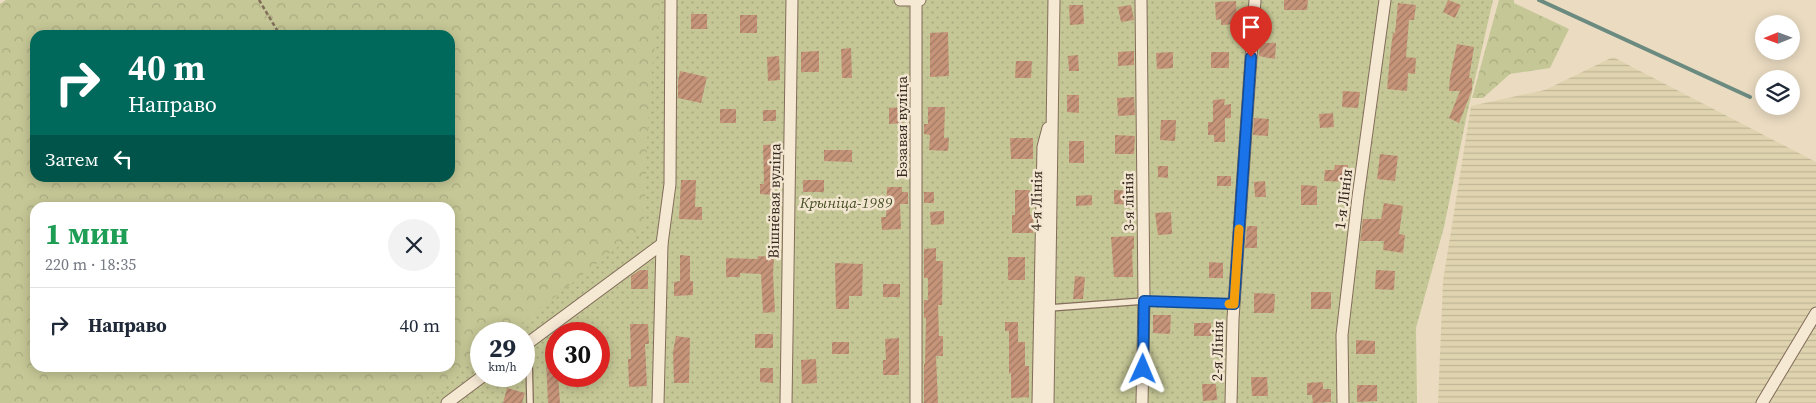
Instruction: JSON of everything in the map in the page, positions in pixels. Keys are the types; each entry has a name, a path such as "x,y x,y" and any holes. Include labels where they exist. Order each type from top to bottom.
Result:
{"street":[{"path":"658,403 662,244 670,184 670,0"},
{"name":"Вішнёвая вуліца","path":"786,403 792,0"},
{"path":"900,0 920,0"},
{"name":"Бэзавая вуліца","path":"916,0 916,403"},
{"name":"4-я Лінія","path":"1048,403 1054,0"},
{"name":"3-я лінія","path":"1141,0 1144,301 1142,403"},
{"name":"2-я Лінія","path":"1231,403 1234,304 1255,0"},
{"name":"1-я Лінія","path":"1343,403 1342,336 1358,197 1386,0"},
{"path":"1038,403 1043,147 1052,110"},
{"path":"535,338 662,244"},
{"path":"1762,403 1816,312"},
{"path":"447,403 470,386"}],"lane":[{"path":"1049,308 1144,301 1234,304"},
{"path":"530,387 530,403"}],"path":[{"path":"259,0 277,30"}],"shaded area":[{"path":"1613,57 1816,162 1816,403 1438,403 1443,281 1471,106 1545,90"}],"green space":[{"path":"6,0 671,0 662,244 535,327 535,322 470,322 470,385 447,403 0,403 0,4"},
{"name":"Крыніца-1989","path":"660,0 1493,0 1444,227 1416,328 1417,403 420,403 470,364 470,387 535,387 535,322 523,322 644,226 649,96"},
{"path":"1499,0 1514,0 1514,3 1569,29 1550,68 1510,74 1483,98 1472,98"}],"building":[{"path":"1284,0 1308,0 1307,10 1284,10"},
{"path":"1448,0 1461,5 1455,18 1443,12"},
{"path":"1236,1 1237,24 1221,25 1221,19 1216,20 1215,2"},
{"path":"1398,3 1416,5 1414,20 1409,20 1406,57 1416,58 1415,74 1408,73 1407,91 1387,89"},
{"path":"1069,5 1083,5 1084,24 1070,25"},
{"path":"1131,5 1134,20 1121,22 1118,7"},
{"path":"691,14 707,14 707,29 691,29"},
{"path":"740,15 757,15 757,33 740,33"},
{"path":"948,32 949,76 930,77 930,33"},
{"path":"1260,43 1276,43 1275,59 1259,56"},
{"path":"1457,44 1474,47 1469,78 1472,78 1472,90 1459,123 1449,118 1460,91 1449,91"},
{"path":"851,48 852,78 842,78 841,49"},
{"path":"819,51 819,72 801,72 801,52"},
{"path":"1134,51 1134,65 1118,66 1118,52"},
{"path":"1173,52 1173,68 1157,69 1156,53"},
{"path":"1211,52 1229,52 1229,68 1211,68"},
{"path":"1078,55 1079,71 1069,71 1068,56"},
{"path":"779,56 780,80 768,81 767,57"},
{"path":"1016,61 1032,61 1031,78 1015,78"},
{"path":"680,71 707,77 701,103 678,98"},
{"path":"1343,91 1360,92 1358,108 1342,107"},
{"path":"1067,95 1079,95 1079,113 1067,112"},
{"path":"1134,97 1135,115 1118,116 1117,98"},
{"path":"1225,99 1224,105 1231,104 1231,118 1225,118 1225,142 1214,142 1214,135 1208,135 1208,122 1213,122 1213,100"},
{"path":"901,107 902,123 889,124 889,108"},
{"path":"928,107 945,107 944,138 949,138 948,151 929,150 930,135 924,134 924,124 928,124"},
{"path":"720,109 736,109 736,123 720,123"},
{"path":"763,110 776,110 776,121 763,121"},
{"path":"1333,113 1334,127 1320,128 1319,114"},
{"path":"1254,118 1269,119 1268,136 1253,135"},
{"path":"1161,120 1176,120 1175,141 1160,140"},
{"path":"1115,135 1135,136 1134,154 1115,154"},
{"path":"1010,138 1033,138 1033,159 1011,159"},
{"path":"1069,141 1084,141 1084,163 1069,163"},
{"path":"779,144 780,167 775,167 774,195 760,194 760,184 764,184 763,145"},
{"path":"824,150 852,150 852,162 824,161"},
{"path":"1380,154 1398,156 1395,181 1377,179"},
{"path":"1335,165 1348,165 1347,182 1324,181 1325,170 1334,170"},
{"path":"1158,166 1168,166 1168,178 1158,177"},
{"path":"1217,176 1231,176 1231,186 1217,186"},
{"path":"681,180 696,180 695,207 702,207 702,220 679,219"},
{"path":"803,180 824,180 824,192 803,192"},
{"path":"1265,181 1266,197 1255,197 1254,182"},
{"path":"1301,185 1317,186 1317,205 1301,205"},
{"path":"887,187 902,187 902,192 908,192 908,204 900,204 901,229 882,230 881,217 886,217"},
{"path":"1015,190 1030,190 1030,215 1033,215 1033,233 1012,233 1012,215 1015,215"},
{"path":"1114,190 1135,191 1135,205 1114,204"},
{"path":"924,192 934,192 934,203 924,203"},
{"path":"1092,195 1092,205 1076,206 1076,196"},
{"path":"1384,203 1403,206 1399,234 1405,235 1403,253 1383,250 1384,241 1360,241 1363,219 1381,219"},
{"path":"944,211 944,224 931,225 930,212"},
{"path":"1171,212 1172,234 1158,235 1155,213"},
{"path":"1247,226 1257,226 1257,248 1245,248"},
{"path":"1134,236 1134,249 1132,249 1133,277 1114,277 1111,237"},
{"path":"936,248 936,261 943,261 942,305 938,305 939,336 943,336 943,356 936,356 938,403 924,403 926,318 924,318 924,300 928,300 928,278 924,278 924,249"},
{"path":"680,255 690,256 690,281 693,281 693,295 674,296 674,282 680,281"},
{"path":"758,256 774,257 775,312 763,313 761,274 740,273 740,277 726,277 726,258 758,259"},
{"path":"1008,257 1025,257 1025,280 1008,280"},
{"path":"1209,262 1223,263 1223,278 1209,278"},
{"path":"835,263 863,264 862,296 849,296 849,309 836,309"},
{"path":"640,270 648,270 648,289 631,289 631,276"},
{"path":"1376,270 1395,271 1394,290 1375,289"},
{"path":"1075,276 1085,277 1083,299 1073,299"},
{"path":"883,284 900,284 900,297 883,297"},
{"path":"1311,292 1331,292 1331,309 1311,309"},
{"path":"1254,293 1275,294 1274,313 1254,313"},
{"path":"1153,315 1171,315 1170,334 1153,333"},
{"path":"1005,322 1018,322 1018,342 1025,342 1025,366 1029,366 1029,397 1011,398 1009,331 1005,331"},
{"path":"1194,323 1211,323 1211,336 1194,336"},
{"path":"630,324 648,324 649,344 645,344 647,386 629,387 628,359 631,359"},
{"path":"755,334 773,334 773,348 755,348"},
{"path":"676,336 690,338 689,383 674,383 673,352"},
{"path":"899,338 899,375 883,375 883,360 886,360 885,339"},
{"path":"1356,340 1375,341 1375,354 1356,354"},
{"path":"832,342 849,342 849,354 832,354"},
{"path":"816,359 817,383 802,384 801,360"},
{"path":"760,368 773,368 773,383 760,382"},
{"path":"1251,377 1267,377 1268,396 1252,396"},
{"path":"1323,382 1323,389 1331,389 1331,402 1313,403 1312,395 1307,395 1307,383"},
{"path":"1202,384 1216,384 1217,400 1203,401"},
{"path":"1357,385 1377,385 1377,401 1357,402"},
{"path":"547,387 559,387 560,403 548,403"},
{"path":"507,388 525,393 522,403 503,403"}],"waterway":[{"path":"1539,0 1750,97"}],"slow traffic":[{"path":"1229,304 1234,304 1239,229"}],"route":[{"path":"1143,369 1144,301 1234,304 1251,57"}]}
